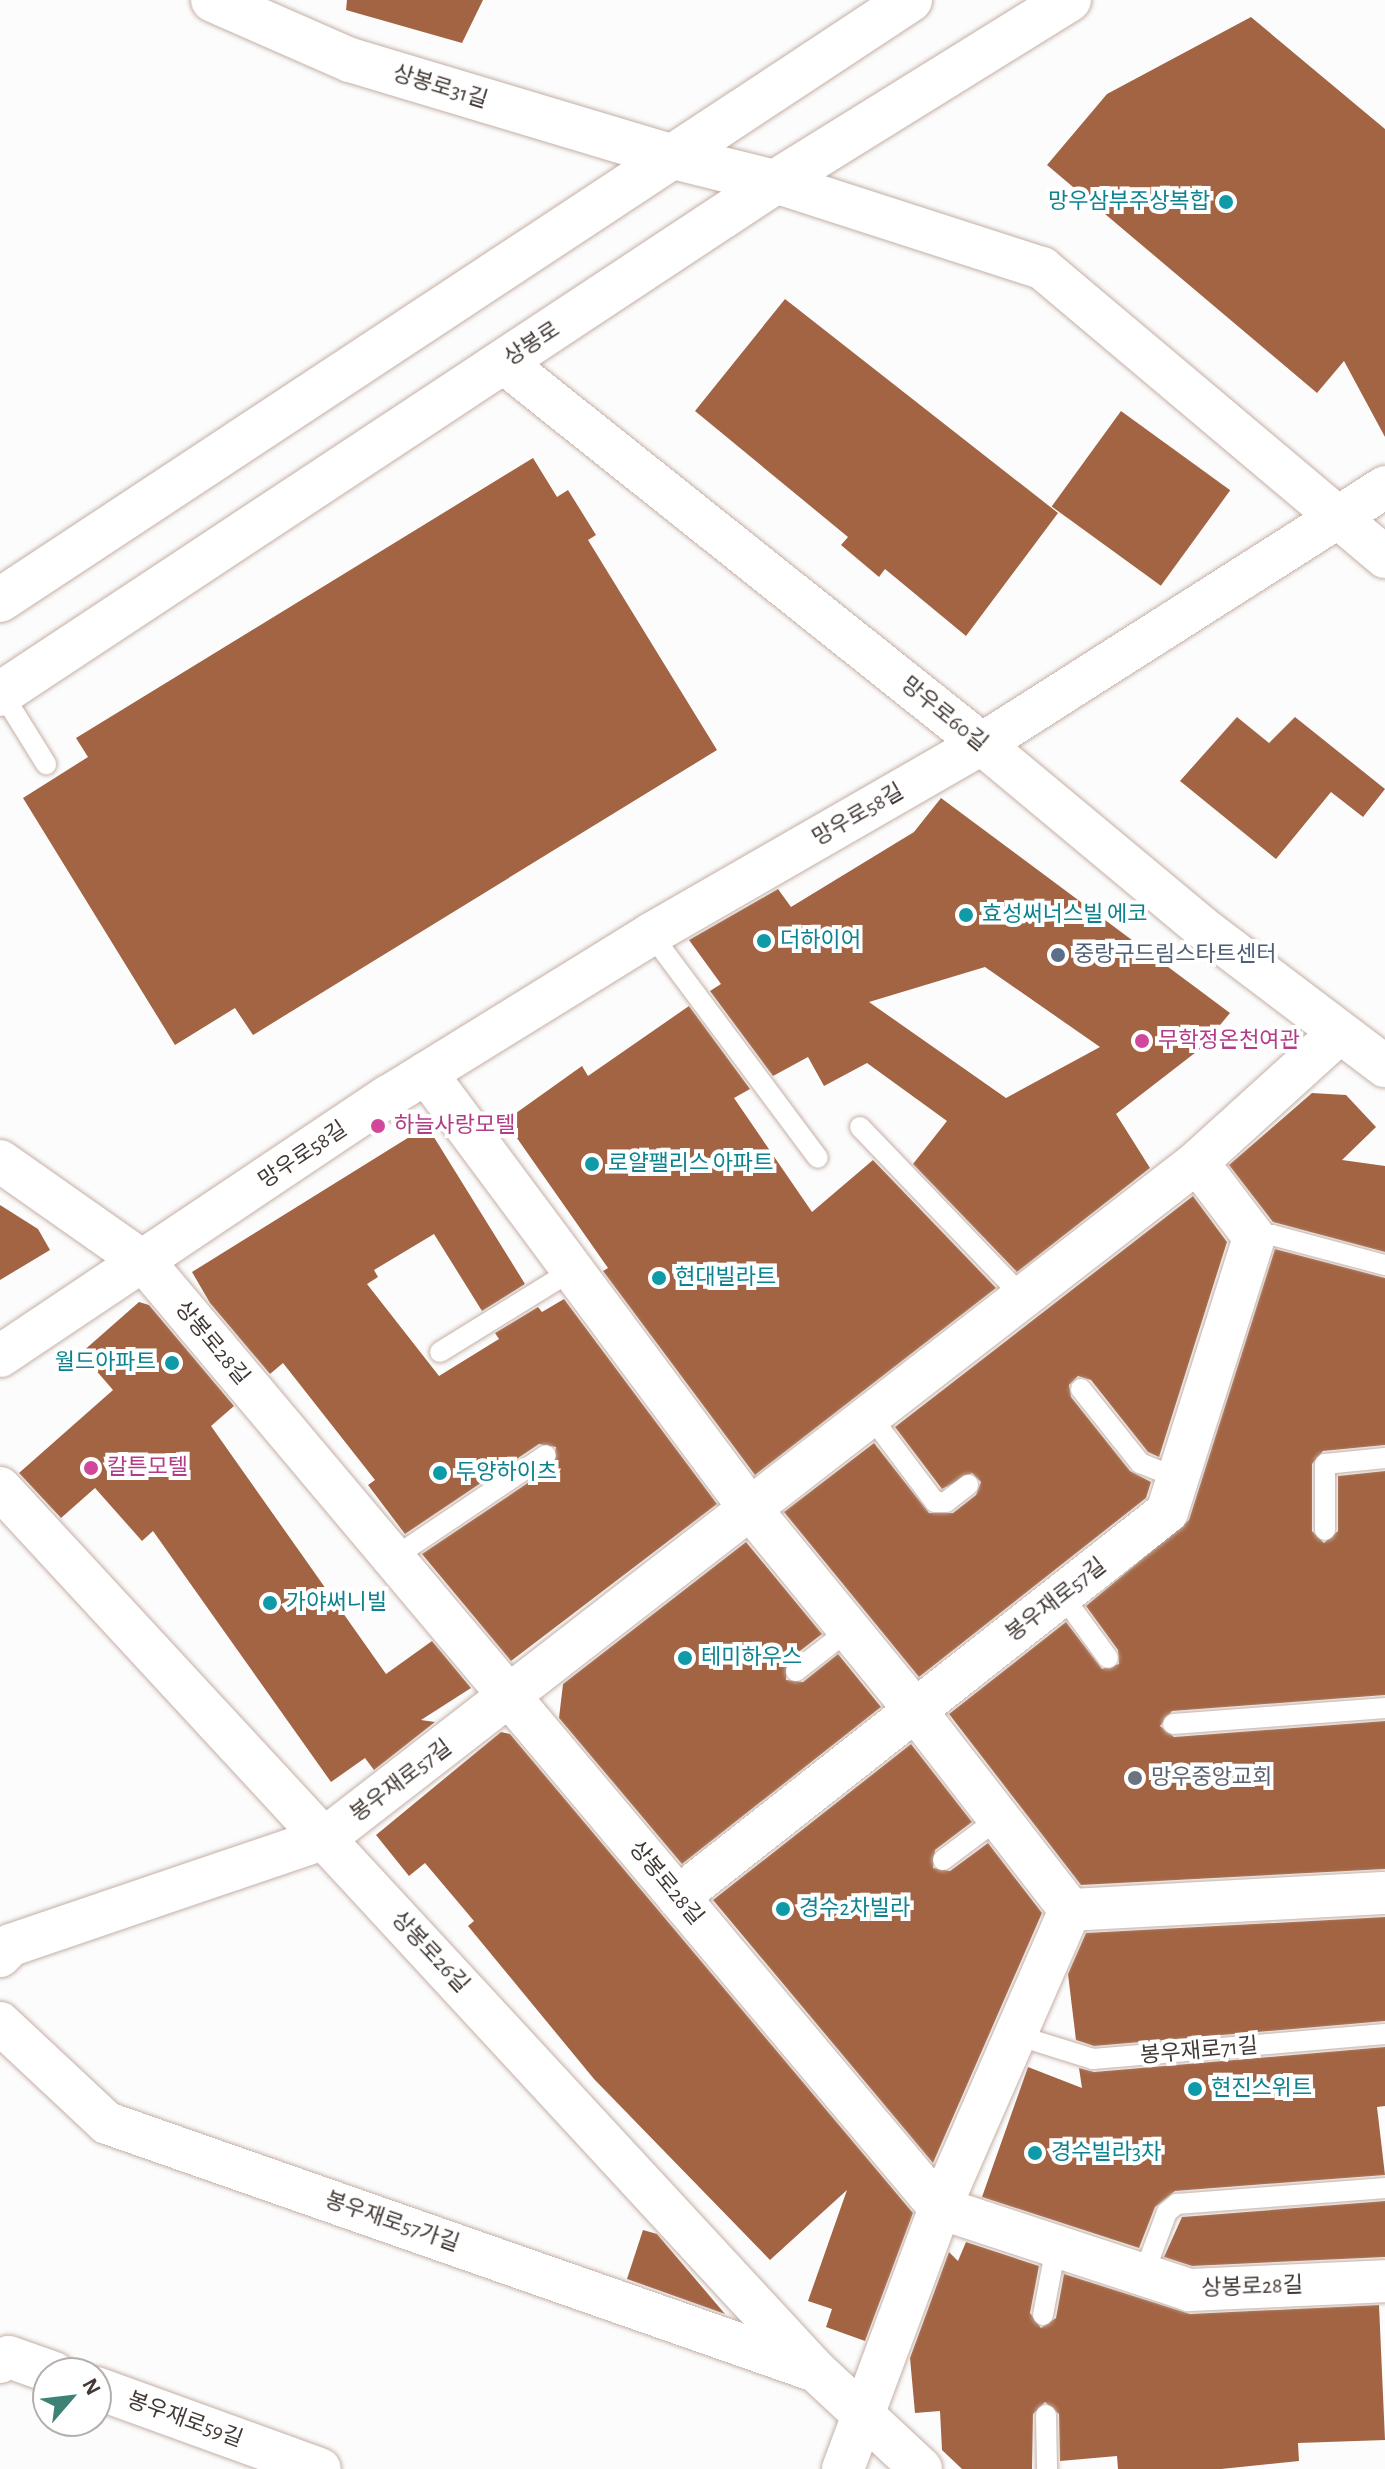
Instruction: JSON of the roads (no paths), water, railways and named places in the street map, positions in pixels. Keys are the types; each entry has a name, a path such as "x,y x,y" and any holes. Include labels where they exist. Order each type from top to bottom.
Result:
{"main road":[{"name":"상봉로31길","path":"213,0 350,60 673,157 775,182"},
{"path":"0,600 910,0"},
{"name":"상봉로","path":"1,693 775,182 1069,0"}],"street":[{"path":"775,182 1042,268 1385,557"},
{"name":"망우로60길","path":"504,363 982,744 1338,1034 1385,1066"},
{"name":"망우로58길","path":"0,1356 145,1263 426,1073 651,934 982,744 1385,487"},
{"name":"봉우재로57길","path":"0,1956 11,1945 325,1838 511,1698 748,1506 1197,1162 1338,1034"},
{"path":"426,1073 748,1506 915,1710 1070,1910"},
{"name":"상봉로28길","path":"0,1161 145,1263 940,2208 1143,2276 1206,2291 1385,2281"},
{"path":"1197,1162 1254,1237"},
{"name":"봉우재로57길","path":"678,1897 1167,1512 1180,1479 1254,1237"},
{"name":"상봉로26길","path":"0,1488 815,2370 921,2469"},
{"path":"1070,1910 1385,1893"},
{"path":"843,2469 940,2208 1070,1910"},
{"name":"봉우재로57가길","path":"0,2023 107,2123 815,2370"},
{"path":"0,2362 9,2357 32,2365"},
{"name":"봉우재로59길","path":"112,2394 320,2469"}],"lane":[{"path":"1,693 46,764"},
{"path":"651,934 818,1158"},
{"path":"860,1127 1022,1296"},
{"path":"1254,1237 1272,1235 1385,1265"},
{"path":"440,1352 573,1270"},
{"path":"1081,1389 1140,1463 1180,1479"},
{"path":"869,1414 935,1502 946,1502 968,1485"},
{"path":"393,1558 546,1455"},
{"path":"1325,1530 1325,1464 1385,1458"},
{"path":"1062,1595 1108,1658"},
{"path":"796,1671 850,1629"},
{"path":"1173,1724 1385,1708"},
{"path":"943,1860 999,1818"},
{"name":"봉우재로71길","path":"1016,2035 1093,2059 1385,2034"},
{"path":"1143,2276 1167,2212 1177,2204 1385,2188"},
{"path":"1043,2315 1056,2247"},
{"path":"1046,2415 1047,2469"}],"place":[{"name":"망우삼부주상복합","path":"1226,202"},
{"name":"효성써너스빌 에코","path":"966,915"},
{"name":"더하이어","path":"764,941"},
{"name":"중랑구드림스타트센터","path":"1058,955"},
{"name":"무학정온천여관","path":"1142,1041"},
{"name":"하늘사랑모텔","path":"378,1126"},
{"name":"로얄팰리스 아파트","path":"592,1164"},
{"name":"현대빌라트","path":"659,1278"},
{"name":"월드아파트","path":"172,1363"},
{"name":"칼튼모텔","path":"91,1468"},
{"name":"두양하이츠","path":"440,1473"},
{"name":"가야써니빌","path":"270,1603"},
{"name":"테미하우스","path":"685,1658"},
{"name":"망우중앙교회","path":"1135,1778"},
{"name":"경수2차빌라","path":"783,1909"},
{"name":"현진스위트","path":"1195,2089"},
{"name":"경수빌라3차","path":"1035,2153"}]}
